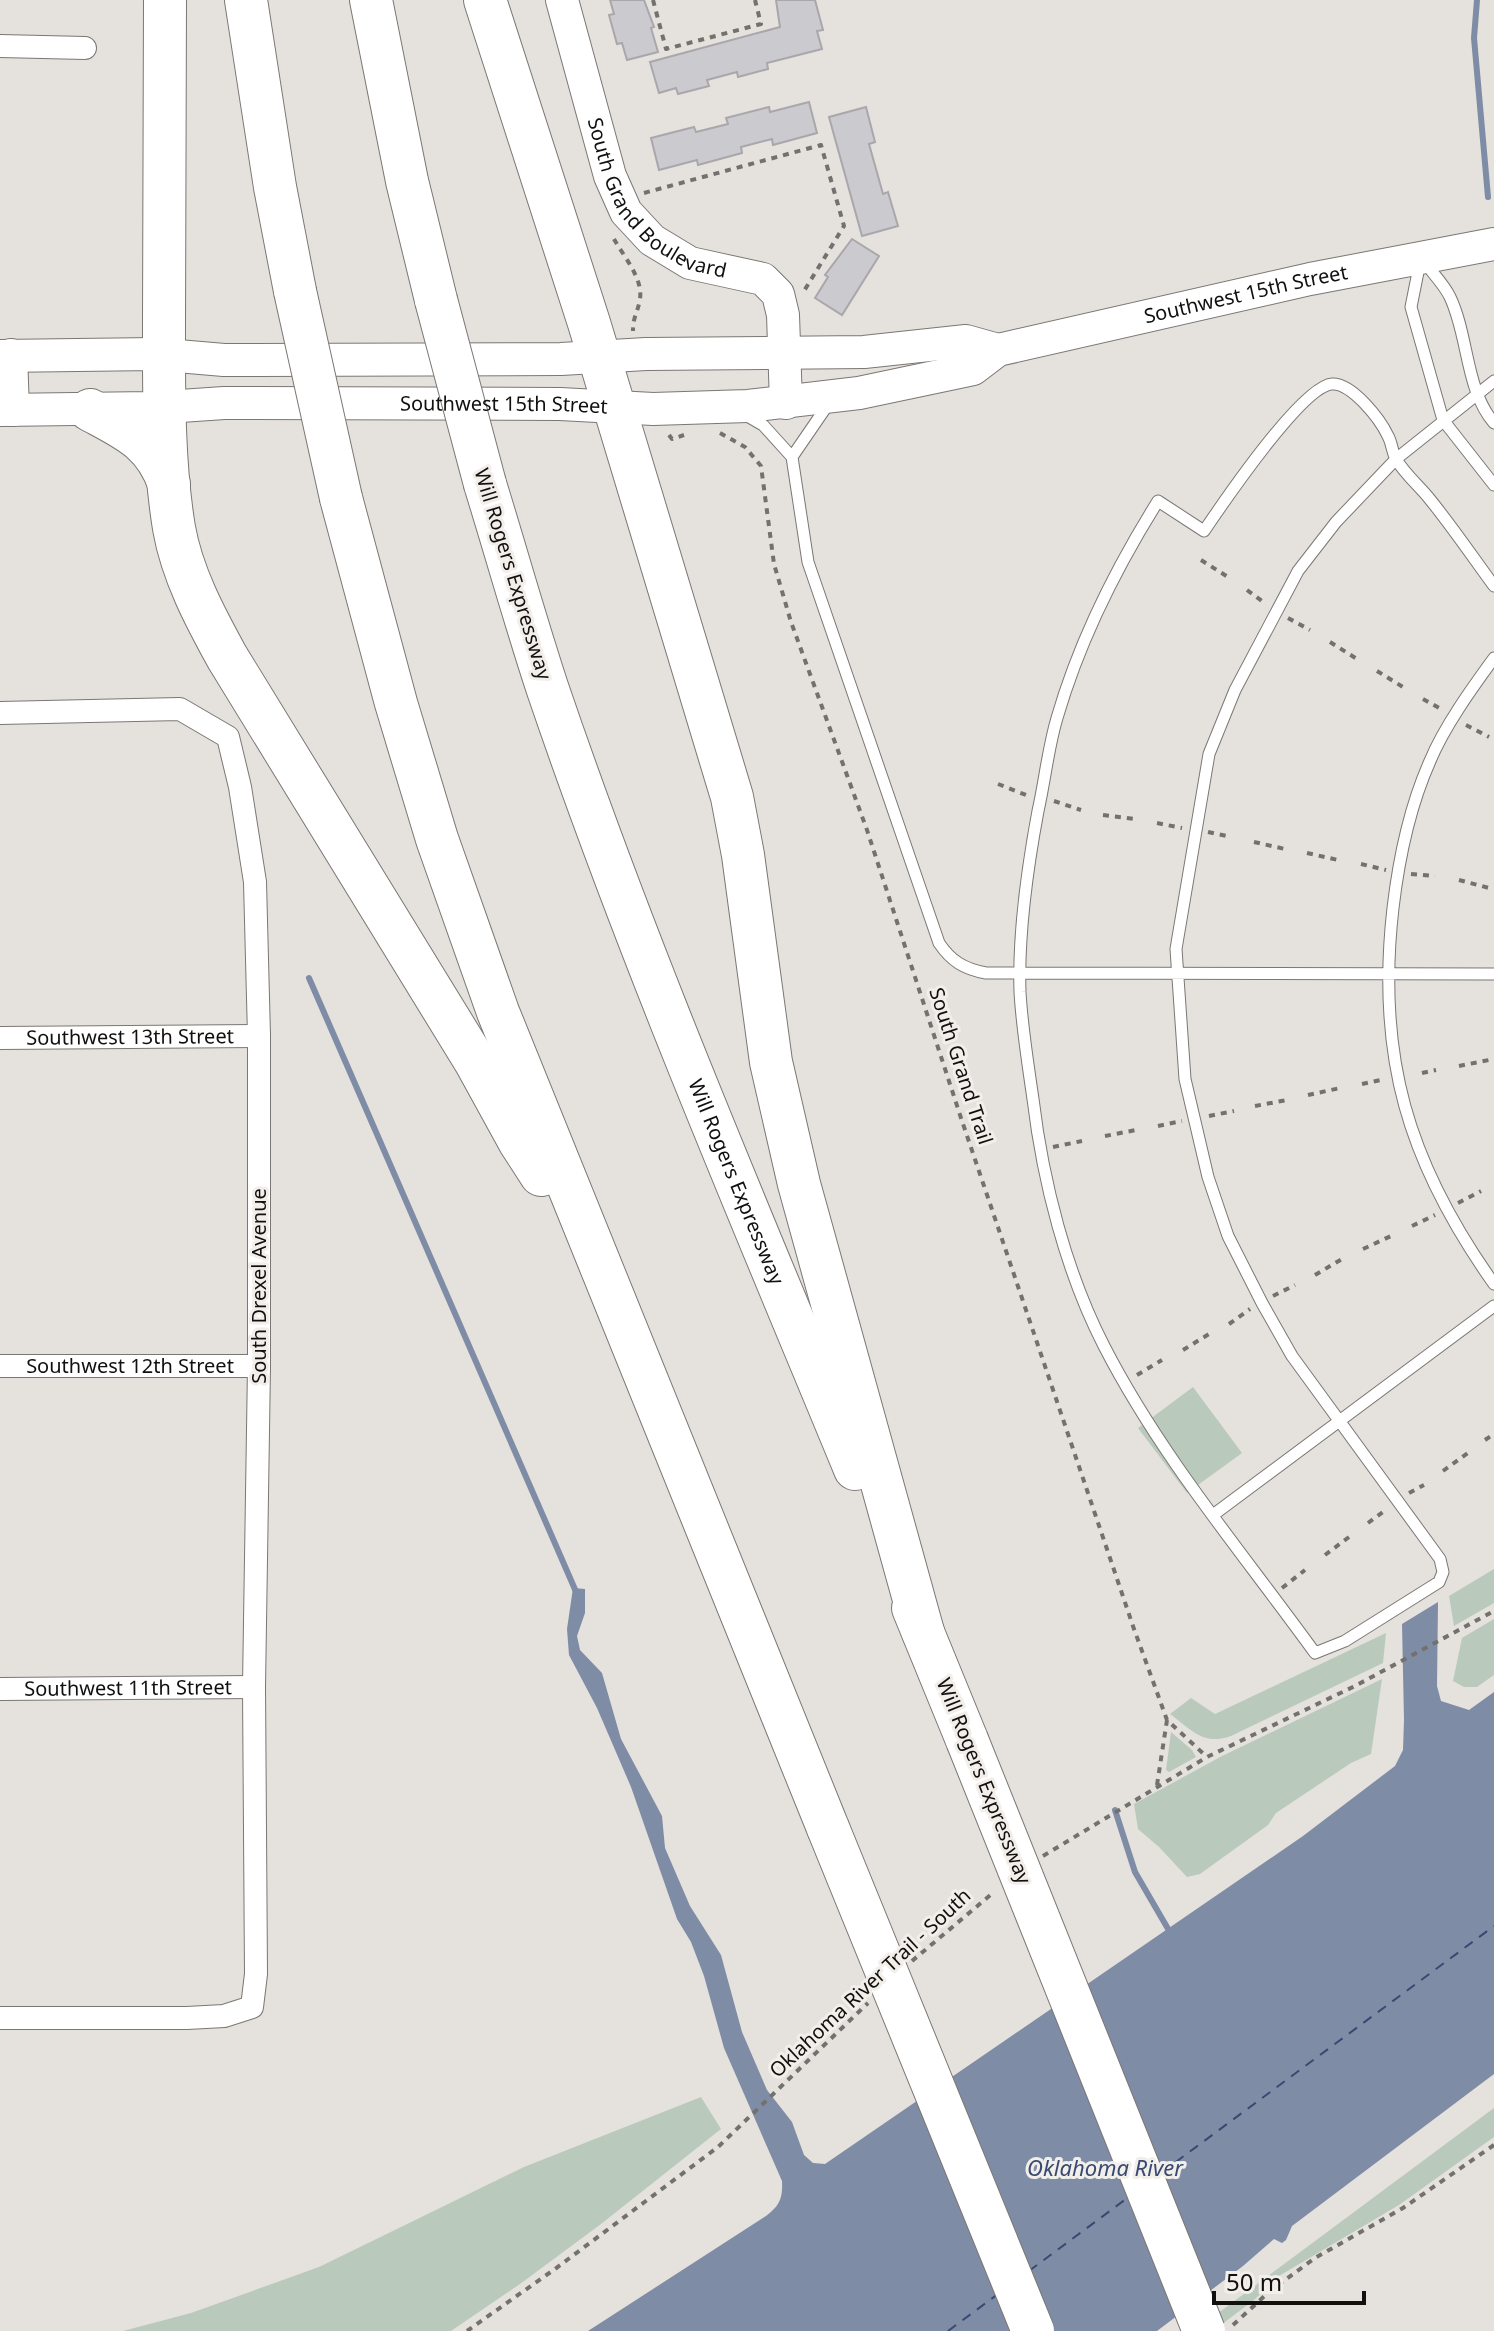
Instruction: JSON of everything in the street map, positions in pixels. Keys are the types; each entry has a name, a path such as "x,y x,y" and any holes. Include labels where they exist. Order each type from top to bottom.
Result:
{"highway":[{"path":"165,0 165,407 175,530 188,575 220,645 475,1061 519,1141 599,1263"},
{"path":"246,0 275,187 341,498 396,703 437,839 498,1012 1033,2331"},
{"name":"Will Rogers Expressway","path":"371,0 407,181 485,484 547,685 606,852 1204,2331"},
{"path":"485,0 599,357 732,797 743,855 769,1048 783,1117 923,1632"},
{"path":"90,410 149,446 162,464 169,485"}],"main road":[{"name":"South Grand Boulevard","path":"562,0 610,176 626,212 663,249 690,263 756,276 768,283 781,304 786,403"},
{"name":"Southwest 15th Street","path":"6,410 90,410 224,403 560,404 653,409 725,420 786,403 833,398 973,369 998,350 1310,279 1494,244"},
{"name":"Southwest 15th Street","path":"6,356 164,354 224,360 561,359 646,354 903,350 966,341 998,350"},
{"path":"6,356 6,410"}],"street":[{"path":"0,46 85,48"},
{"name":"South Drexel Avenue","path":"0,713 180,709 228,737 240,787 255,882 259,1036 259,1366 254,1687 256,1974 252,2007 224,2016 187,2018 0,2018"},
{"name":"Southwest 13th Street","path":"0,1038 259,1036"},
{"name":"Southwest 12th Street","path":"0,1366 259,1366"},
{"name":"Southwest 11th Street","path":"0,1689 254,1687"}],"lane":[{"path":"1421,258 1451,298 1478,392 1487,415 1494,423"},
{"path":"1421,258 1411,307 1443,420 1494,485"},
{"path":"1494,381 1396,459 1336,522 1298,571 1235,690 1209,754 1176,949 1185,1079 1208,1177 1228,1236 1292,1356 1440,1559 1443,1572 1439,1582 1345,1641 1315,1653 1142,1416 1103,1344 1061,1236 1039,1149 1022,1006 1020,973 1029,861 1056,719 1087,634 1116,574 1158,501 1204,531 1245,472 1303,403 1320,388 1332,384 1349,387 1373,414 1388,435 1396,459 1494,586"},
{"path":"792,457 833,398"},
{"path":"725,420 763,425 792,457 808,562 939,943 948,956 975,971 1020,973 1494,974"},
{"path":"1494,658 1431,758 1412,806 1397,872 1388,974 1390,1036 1410,1128 1446,1209 1494,1284"},
{"path":"1213,1515 1494,1306"}],"path":[{"path":"653,0 666,49 761,24 755,0"},
{"path":"638,195 821,145 844,226 799,300"},
{"name":"South Grand Trail","path":"725,420 754,455 764,475 774,564 791,622 867,830 962,1121 1167,1720 1157,1785"},
{"path":"1201,560 1228,577"},
{"path":"1247,590 1268,605"},
{"path":"1286,617 1310,630"},
{"path":"1330,642 1357,659"},
{"path":"1377,671 1403,687"},
{"path":"1423,699 1445,712"},
{"path":"1465,724 1489,737"},
{"path":"998,784 1029,796"},
{"path":"1052,800 1081,810"},
{"path":"1103,815 1135,819"},
{"path":"1157,823 1183,828"},
{"path":"1206,832 1231,837"},
{"path":"1254,842 1285,849"},
{"path":"1307,853 1338,860"},
{"path":"1361,864 1386,870"},
{"path":"1408,874 1435,876"},
{"path":"1459,880 1489,888"},
{"path":"1459,1066 1489,1060"},
{"path":"1422,1073 1436,1070"},
{"path":"1362,1084 1376,1081"},
{"path":"1308,1095 1340,1088"},
{"path":"1255,1106 1287,1100"},
{"path":"1206,1116 1234,1111"},
{"path":"1158,1126 1174,1122"},
{"path":"1105,1136 1136,1130"},
{"path":"1052,1147 1082,1141"},
{"path":"1456,1204 1481,1191"},
{"path":"1412,1226 1437,1214"},
{"path":"1363,1249 1391,1236"},
{"path":"1315,1275 1342,1259"},
{"path":"1271,1297 1295,1285"},
{"path":"1229,1324 1252,1308"},
{"path":"1183,1350 1209,1334"},
{"path":"1135,1376 1162,1360"},
{"path":"1485,1440 1494,1434"},
{"path":"1443,1471 1468,1453"},
{"path":"1408,1494 1424,1485"},
{"path":"1368,1523 1389,1507"},
{"path":"1325,1555 1349,1537"},
{"path":"1281,1588 1305,1570"},
{"path":"1042,1857 1207,1757 1379,1673 1494,1611"},
{"name":"South Grand Trail","path":"1167,1720 1207,1757"},
{"name":"Oklahoma River Trail - South","path":"905,1967 999,1888"},
{"name":"Oklahoma River Trail - South","path":"467,2331 555,2269 727,2138 872,1999"},
{"path":"1226,2331 1270,2291 1315,2258 1403,2208 1494,2145"}],"green space":[{"path":"1193,1387 1242,1453 1187,1493 1138,1428"},
{"path":"1494,1569 1494,1603 1454,1626 1449,1596"},
{"path":"1494,1619 1494,1675 1477,1687 1464,1687 1453,1681 1462,1638"},
{"path":"1386,1633 1383,1663 1231,1736 1205,1738 1170,1714 1191,1698 1215,1714"},
{"path":"1382,1679 1371,1754 1351,1763 1276,1813 1268,1825 1200,1874 1187,1877 1138,1829 1134,1804 1222,1756"},
{"path":"1171,1732 1196,1757 1169,1772 1166,1770"},
{"path":"701,2097 721,2129 601,2224 451,2331 123,2331 191,2313 319,2267 524,2167"},
{"path":"1494,2108 1494,2137 1399,2205 1279,2276 1254,2300 1213,2331 1194,2331"}],"water":[{"name":"Oklahoma River","path":"573,1588 585,1589 585,1613 577,1636 580,1650 602,1673 621,1739 662,1816 665,1848 690,1906 721,1955 742,2032 767,2090 792,2122 804,2155 813,2163 825,2164 1303,1836 1395,1766 1403,1750 1402,1624 1438,1602 1437,1686 1441,1701 1469,1710 1494,1692 1494,2074 1292,2226 1286,2240 1282,2243 1274,2239 1157,2331 588,2331 766,2216 779,2202 782,2181 724,2048 704,1976 691,1942 677,1919 631,1787 597,1708 569,1655 567,1629"}],"building":[{"path":"610,0 644,0 654,27 651,28 658,52 627,60 622,43 617,44 609,15 614,14"},
{"path":"776,0 815,0 823,30 817,31 822,49 767,63 768,69 738,77 737,72 707,80 709,86 678,94 676,88 659,93 650,62 780,27"},
{"path":"809,102 817,133 773,145 772,139 741,147 742,153 698,165 697,160 659,170 651,138 694,127 696,132 728,124 726,118 769,107 770,112"},
{"path":"866,107 875,142 869,144 883,194 888,192 898,226 862,236 829,117"},
{"path":"852,239 879,256 842,315 815,298 828,277 825,275"}],"waterway":[{"path":"1477,0 1474,38 1488,197"},
{"path":"309,978 577,1594"},
{"path":"1115,1810 1135,1872 1171,1934"}],"ferry route":[{"path":"1161,2173 1494,1926"},
{"path":"1029,2271 1130,2196"},
{"path":"948,2331 998,2294"}]}
